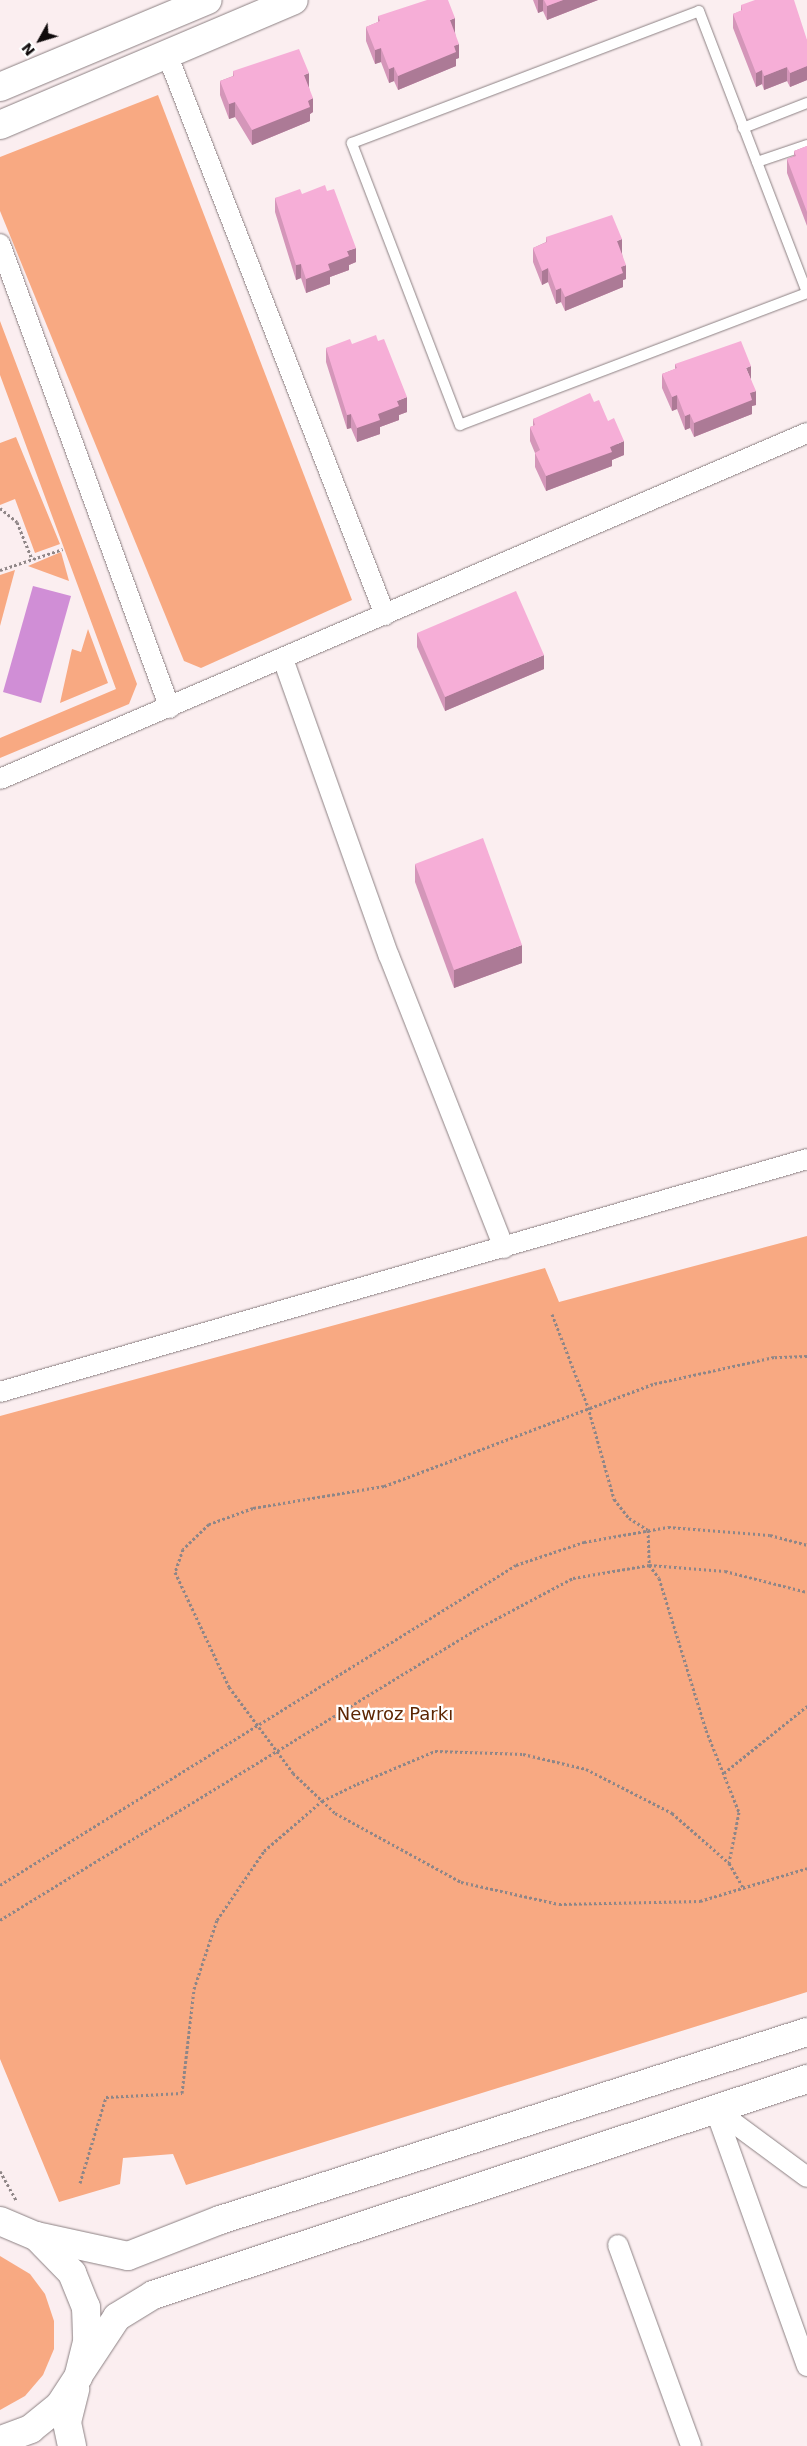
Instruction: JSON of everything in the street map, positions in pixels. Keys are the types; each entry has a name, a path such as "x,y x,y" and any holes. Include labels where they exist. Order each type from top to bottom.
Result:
{"main road":[{"path":"0,88 208,0"},
{"path":"0,125 294,0"},
{"path":"12,2222 81,2249 128,2256 220,2220 807,2032"},
{"path":"0,2440 31,2429 59,2406 117,2317 153,2295 807,2078"},
{"path":"12,2222 72,2273 86,2306 88,2342 66,2422 72,2446"}],"street":[{"path":"167,54 385,615"},
{"path":"0,244 170,708"},
{"path":"0,779 170,708 807,433"},
{"path":"283,659 389,956 504,1248"},
{"path":"0,1392 807,1160"},
{"path":"715,2110 807,2177"},
{"path":"715,2110 807,2366"},
{"path":"618,2245 691,2446"}],"lane":[{"path":"699,11 743,128 807,293 460,425 352,142 699,11"},
{"path":"743,128 807,103"},
{"path":"757,162 807,145"}],"path":[{"path":"0,508 17,522 32,559"},
{"path":"0,570 63,549"},
{"path":"552,1314 588,1407 614,1499 629,1518 648,1530"},
{"path":"807,1356 774,1357 653,1384 588,1407 384,1486 253,1508 209,1524 183,1549 175,1572 229,1688 259,1725 277,1752 322,1801 335,1813 461,1882 559,1904 700,1901 807,1868"},
{"path":"0,1885 516,1565 584,1542 668,1526 770,1535 807,1545"},
{"path":"648,1530 649,1564 659,1578 724,1773 739,1812 729,1863"},
{"path":"0,1920 477,1629 572,1578 649,1564 726,1570 807,1592"},
{"path":"724,1773 807,1706"},
{"path":"80,2184 106,2097 182,2093 194,1989 217,1920 264,1851 322,1801 435,1751 522,1754 586,1769 672,1813 729,1863 743,1887"}],"green space":[{"path":"158,95 352,600 201,668 184,661 0,211 0,157"},
{"path":"0,321 137,684 129,704 0,758 0,738 116,689 0,375"},
{"path":"16,437 60,544 35,553 15,499 0,505 0,443"},
{"path":"61,552 69,581 28,566"},
{"path":"15,570 0,626 0,575"},
{"path":"88,629 108,683 60,703 72,649 81,652"},
{"name":"Newroz Parkı","path":"807,1236 807,1992 186,2185 173,2154 123,2158 120,2184 59,2202 0,2059 0,1416 545,1268 559,1302"},
{"path":"0,2256 30,2274 45,2294 54,2321 54,2349 43,2375 25,2396 0,2410"}],"shaded area":[{"path":"33,586 71,596 41,703 3,692"}],"building":[{"path":"427,0 448,0 455,18 450,20 459,44 454,46 456,52 398,76 394,67 389,69 381,48 375,50 366,27 380,21 378,16"},
{"path":"544,0 563,0 547,6"},
{"path":"755,0 794,0 807,40 807,66 790,73 787,67 764,76 762,70 756,73 733,14 742,10 741,5"},
{"path":"299,49 309,73 304,75 313,98 308,101 310,107 252,130 235,102 229,104 220,81 234,76 233,71"},
{"path":"807,146 807,212 787,159 796,156 794,151"},
{"path":"325,185 327,191 334,189 356,248 347,251 349,256 328,264 330,270 306,279 301,264 296,265 275,198 300,189 302,194"},
{"path":"612,215 622,239 617,241 626,265 621,267 623,273 565,297 561,288 556,290 548,268 542,271 533,248 547,242 546,237"},
{"path":"376,335 378,341 384,339 407,397 397,401 399,406 378,414 380,420 357,428 351,414 347,415 326,348 350,339 352,344"},
{"path":"741,341 751,366 746,368 756,391 750,393 752,400 694,423 690,414 685,416 677,395 672,397 662,374 677,368 675,364"},
{"path":"590,393 594,402 599,400 608,421 614,418 624,441 610,447 612,452 546,476 535,453 540,450 530,427 535,425 533,419"},
{"path":"516,591 544,655 445,697 417,633"},
{"path":"483,838 522,945 454,970 415,864"}]}
